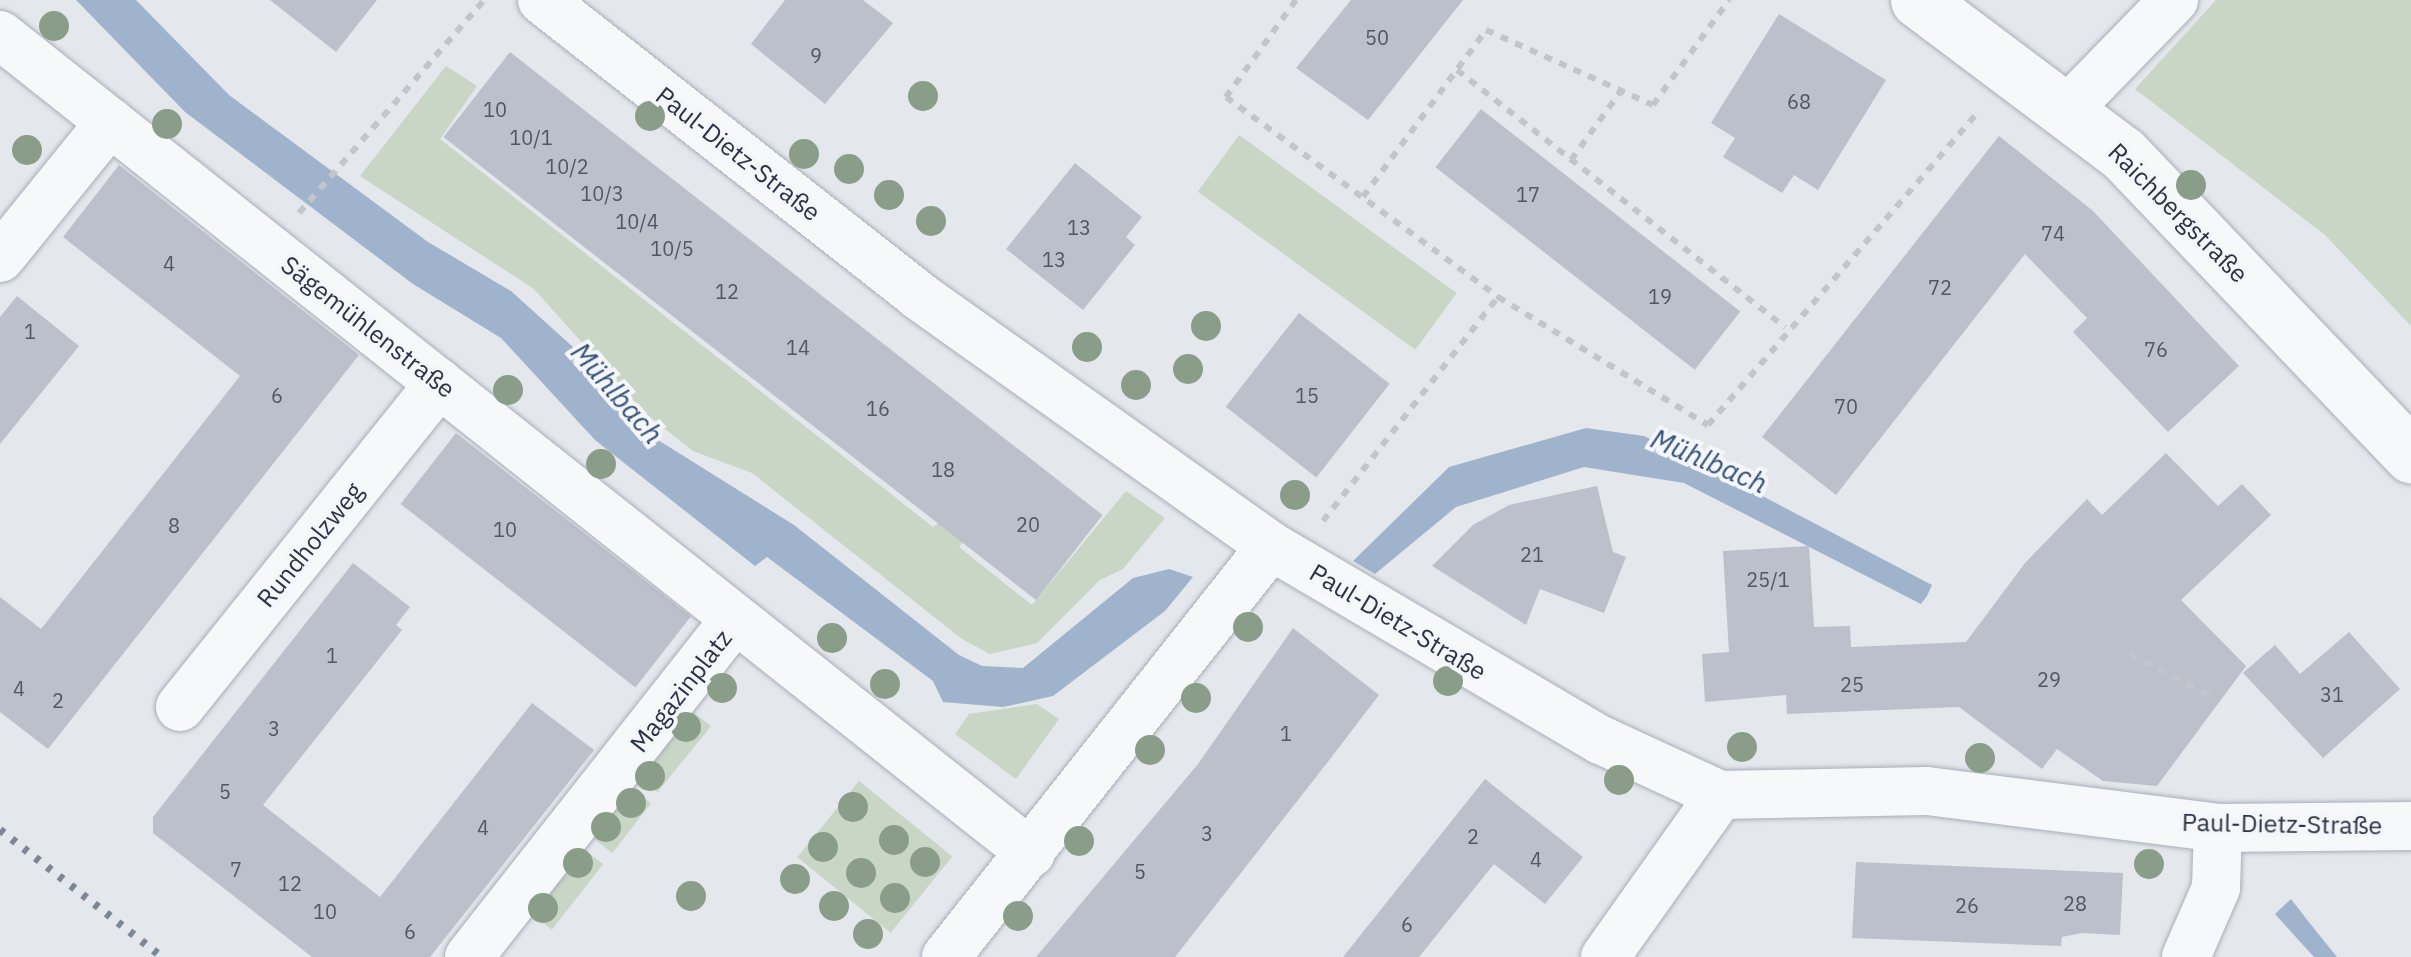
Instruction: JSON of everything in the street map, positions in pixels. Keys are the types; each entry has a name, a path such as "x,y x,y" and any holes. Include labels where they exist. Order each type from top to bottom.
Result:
{"street":[{"name":"Paul-Dietz-Straße","path":"542,0 919,296 1282,553 1602,740 1720,794 1927,791 2218,828 2411,826"},
{"name":"Raichbergstraße","path":"1918,0 2066,111 2155,185 2411,455"},
{"path":"2066,111 2174,0"},
{"name":"Sägemühlenstraße","path":"0,36 440,383 732,623"},
{"path":"0,258 110,122"},
{"name":"Rundholzweg","path":"180,708 440,383"},
{"path":"946,957 1282,553"},
{"name":"Magazinplatz","path":"469,957 732,623 1030,853"},
{"path":"1605,957 1720,794"},
{"path":"2186,957 2216,888 2218,828"}],"path":[{"path":"300,212 484,0"},
{"path":"1296,0 1226,97 1498,297 1708,425 1785,328 2012,73"},
{"path":"1363,198 1486,30 1653,105 1728,0"},
{"path":"1457,70 1785,328"},
{"path":"1571,160 1621,90"},
{"path":"1282,553 1498,297"},
{"path":"2130,654 2212,696"}],"green space":[{"path":"2216,0 2411,0 2411,326 2325,235 2135,89"},
{"path":"446,66 477,86 440,139 933,527 948,517 970,533 959,547 1032,605 1126,491 1165,518 1123,569 1100,580 1037,643 990,654 962,639 752,473 693,451 645,413 534,289 360,176"},
{"path":"1239,135 1457,293 1415,350 1198,192"},
{"path":"1037,704 1059,719 1016,779 955,734 969,714"},
{"path":"686,706 711,726 657,792 633,772"},
{"path":"859,781 952,857 891,933 797,857"},
{"path":"625,783 651,803 612,853 586,833"},
{"path":"577,844 603,864 552,930 526,909"}],"water":[{"path":"76,0 136,0 229,95 428,242 511,291 584,357 642,430 794,525 959,655 982,666 1023,668 1133,578 1169,569 1193,577 1165,611 1053,696 1003,707 943,702 933,681 767,557 755,566 595,440 501,338 413,284 185,112"},
{"path":"1586,428 1644,436 1671,448 1932,585 1927,596 1921,604 1684,483 1584,467 1456,507 1375,574 1353,561 1449,467"},
{"path":"2291,899 2337,957 2314,957 2275,914"}],"building":[{"path":"270,0 377,0 336,52"},
{"path":"785,0 863,0 893,23 825,104 751,44"},
{"path":"1351,0 1463,0 1368,120 1296,68"},
{"path":"1779,14 1886,80 1818,190 1794,175 1782,193 1723,157 1735,138 1711,123"},
{"path":"510,52 1103,515 1036,600 444,137"},
{"path":"1481,109 1740,312 1695,370 1435,167"},
{"path":"1999,136 2092,210 2239,366 2168,432 2073,332 2087,318 2025,254 1836,495 1762,437"},
{"path":"1075,163 1142,217 1126,237 1135,245 1083,310 1006,249"},
{"path":"119,165 359,355 48,749 0,712 0,597 41,629 240,376 63,237"},
{"path":"17,296 79,346 0,444 0,317"},
{"path":"1299,313 1390,384 1316,478 1226,407"},
{"path":"456,433 691,616 635,687 401,504"},
{"path":"2166,453 2218,506 2242,484 2271,515 2181,600 2246,666 2157,786 2103,781 2057,749 2042,769 1959,707 1787,714 1786,695 1705,702 1702,654 1729,652 1723,551 1809,546 1814,627 1850,626 1851,647 1966,642 2025,563 2087,499 2102,515"},
{"path":"1597,486 1613,552 1626,557 1604,613 1540,589 1526,625 1432,566 1473,525 1509,505"},
{"path":"353,563 410,607 396,625 402,630 263,805 380,897 532,703 594,750 430,957 312,957 153,833 153,817"},
{"path":"1293,628 1379,695 1327,763 1175,957 1036,957 1198,764"},
{"path":"2349,632 2400,689 2323,758 2243,673 2275,645 2300,674"},
{"path":"1485,779 1583,857 1545,904 1494,864 1419,957 1343,957"},
{"path":"1856,862 2123,873 2120,935 2082,933 2062,937 2061,946 1852,938"}],"railway":[{"path":"0,830 162,957"}],"water label":[{"name":"Mühlbach","path":"617,393"},
{"name":"Mühlbach","path":"1709,461"}]}
